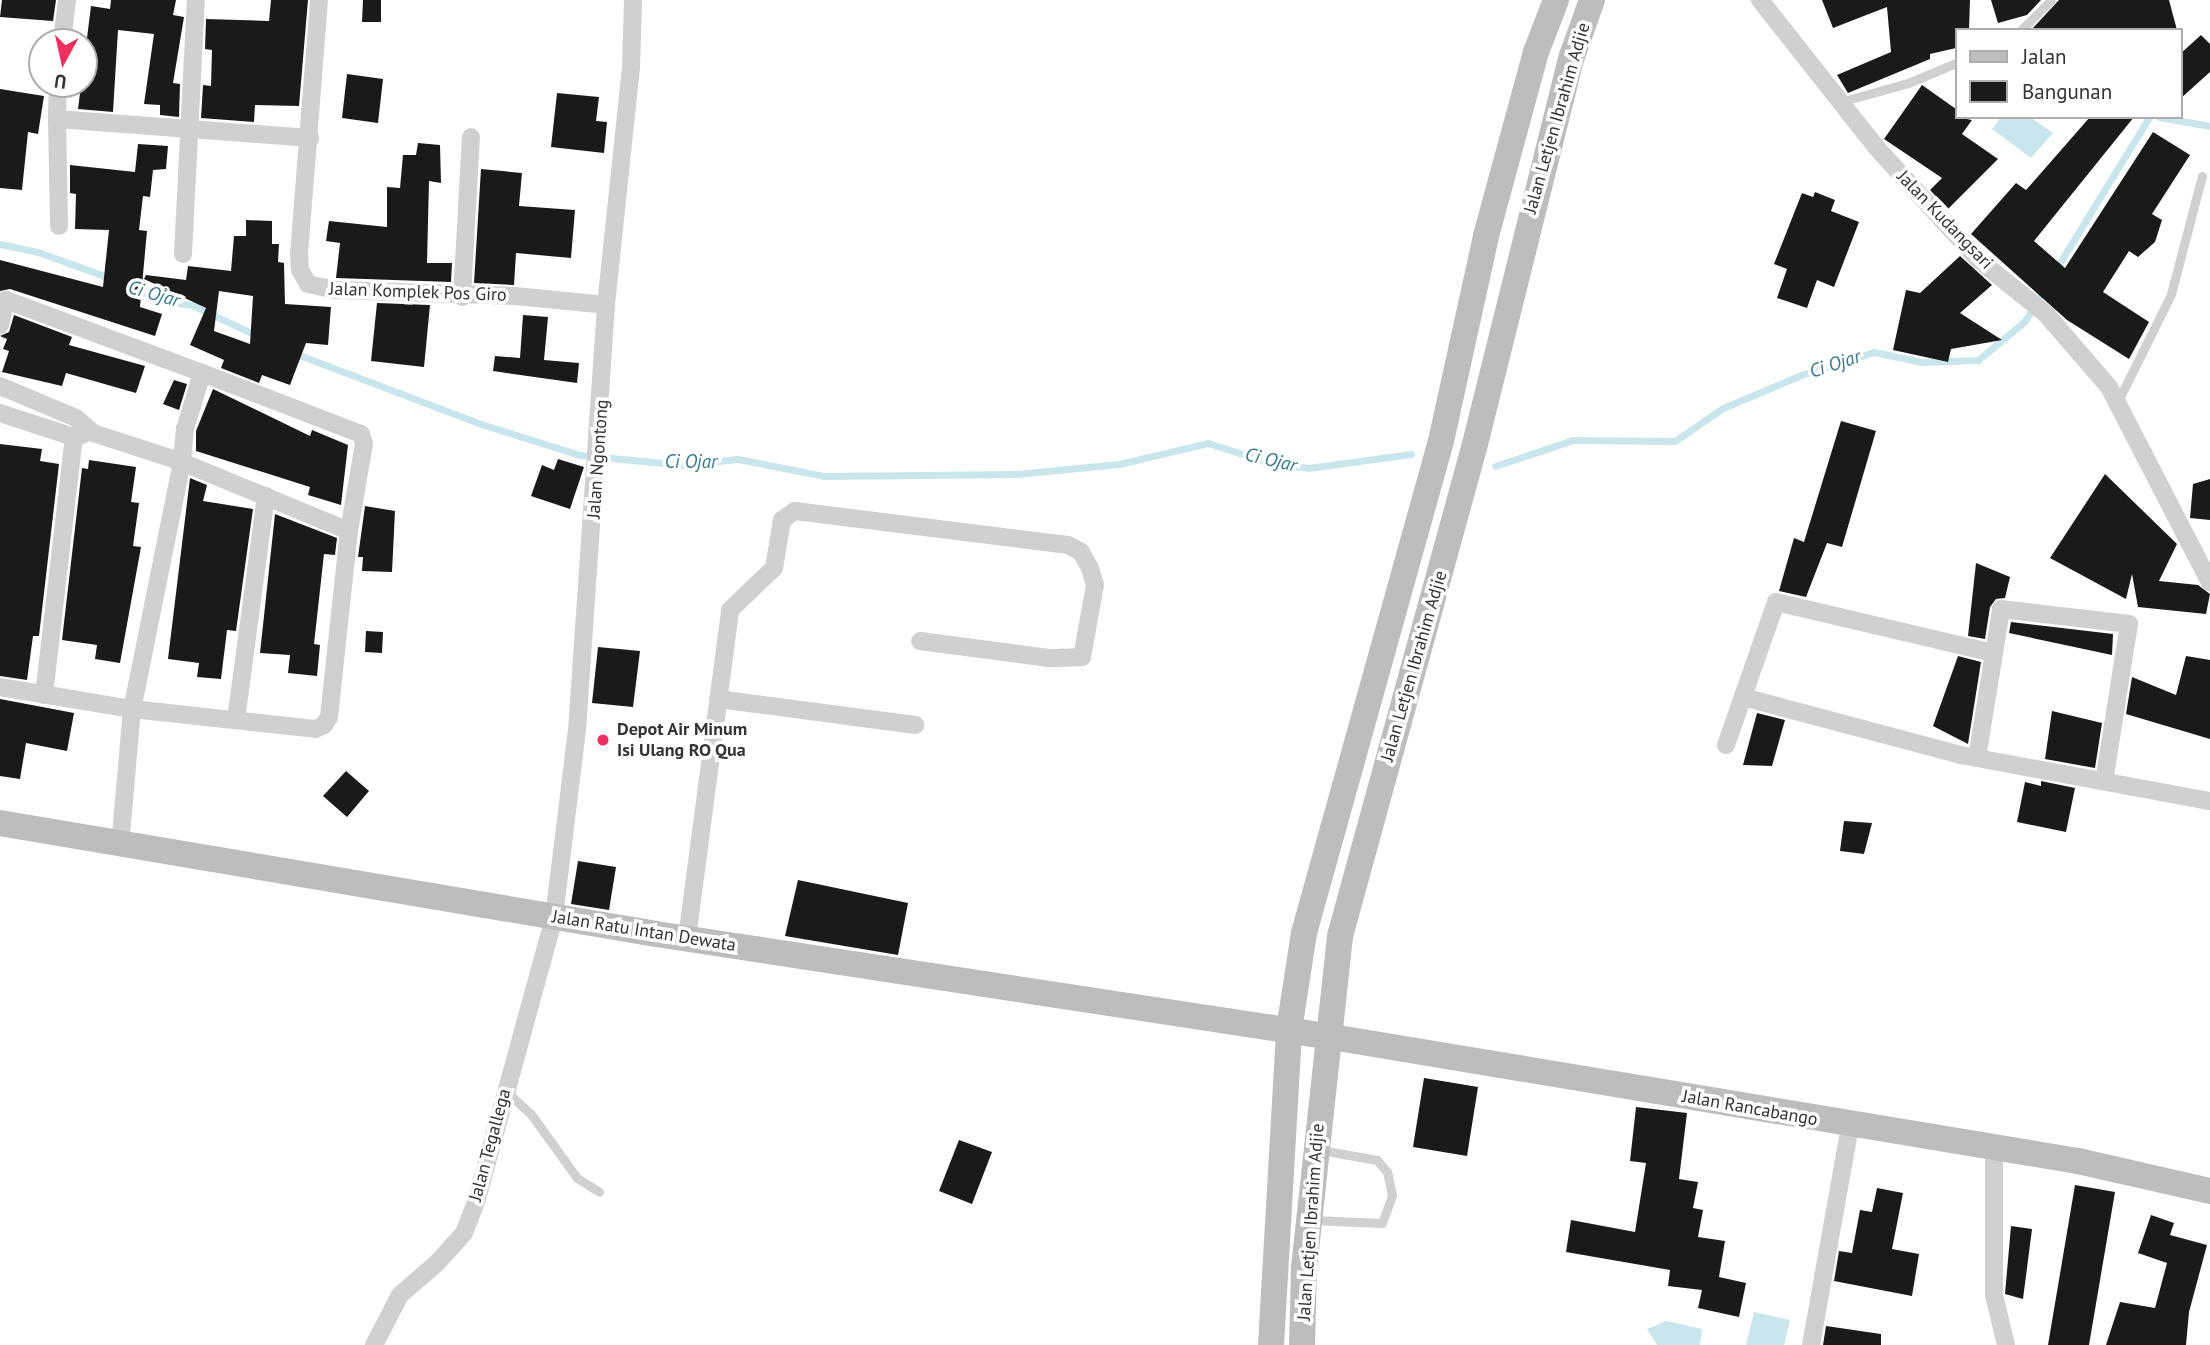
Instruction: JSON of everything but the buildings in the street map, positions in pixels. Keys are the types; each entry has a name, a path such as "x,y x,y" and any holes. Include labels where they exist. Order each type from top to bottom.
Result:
{"street":[{"path":"64,28 67,0"},
{"path":"183,254 187,128 196,0"},
{"name":"Jalan Komplek Pos Giro","path":"319,0 299,253 300,270 308,284 337,290 462,297 515,296 606,305"},
{"name":"Jalan Ngontong","path":"554,917 577,731 602,413 606,305 631,68 633,0"},
{"name":"Jalan Letjen Ibrahim Adjie","path":"1271,1345 1289,1030 1304,933 1441,441 1486,236 1536,52 1556,0"},
{"name":"Jalan Letjen Ibrahim Adjie","path":"1302,1345 1308,1220 1326,1036 1340,936 1474,448 1522,242 1572,56 1592,0"},
{"name":"Jalan Kudangsari","path":"1760,0 1840,102 1979,260 2033,302 2109,387 2210,583"},
{"path":"58,98 59,226"},
{"path":"57,119 310,138"},
{"path":"462,297 471,137"},
{"path":"1486,236 1522,242"},
{"path":"0,325 3,299 362,434 364,444 349,531 329,717 315,729 132,709 0,687"},
{"path":"120,846 132,709 182,462 185,429 202,373"},
{"path":"0,386 76,418 93,433 182,462 349,531"},
{"path":"0,413 74,437 93,433"},
{"path":"44,695 74,437"},
{"path":"236,720 266,496"},
{"path":"687,938 730,610 774,568 782,520 795,511 1069,545 1081,552 1090,568 1095,585 1082,657 1049,658 920,641"},
{"path":"1726,745 1776,602 1993,653"},
{"path":"1977,758 2001,609 2129,624 2104,781"},
{"path":"1743,697 1977,758 2210,801"},
{"path":"718,699 915,725"},
{"name":"Jalan Ratu Intan Dewata","path":"0,823 120,846 554,917 1289,1030"},
{"name":"Jalan Tegallega","path":"374,1345 400,1295 438,1264 464,1233 478,1199 505,1089 554,917"},
{"name":"Jalan Rancabango","path":"1289,1030 1994,1147 2210,1191"},
{"path":"1811,1345 1850,1125"},
{"path":"1994,1147 1994,1294 2006,1345"}],"lane":[{"path":"2023,28 2051,0"},
{"path":"1840,102 1908,83 1954,64"},
{"path":"2117,402 2171,294 2202,176"},
{"path":"505,1089 531,1114 577,1178 599,1192"},
{"path":"1308,1220 1382,1223 1392,1195 1387,1172 1377,1160 1315,1150"}],"water":[{"path":"2000,119 2033,119 2053,133 2031,158 1992,129"},
{"path":"1754,1312 1790,1320 1784,1345 1746,1345"},
{"path":"1666,1321 1702,1329 1700,1345 1657,1345 1647,1329"}],"waterway":[{"name":"Ci Ojar","path":"2056,269 2148,119"},
{"name":"Ci Ojar","path":"2170,119 2210,126"},
{"name":"Ci Ojar","path":"0,244 38,252 113,279"},
{"name":"Ci Ojar","path":"133,287 159,300 192,305 258,336"},
{"name":"Ci Ojar","path":"1495,466 1573,440 1675,441 1723,408 1801,375 1874,352 1922,362 1978,360 2024,322 2045,288"},
{"name":"Ci Ojar","path":"294,353 481,424 580,455 684,465 738,459 824,476 1017,474 1119,464 1208,443 1276,465 1308,468 1411,454"}],"place":[{"name":"Depot Air Minum Isi Ulang RO Qua","path":"603,740"}]}
